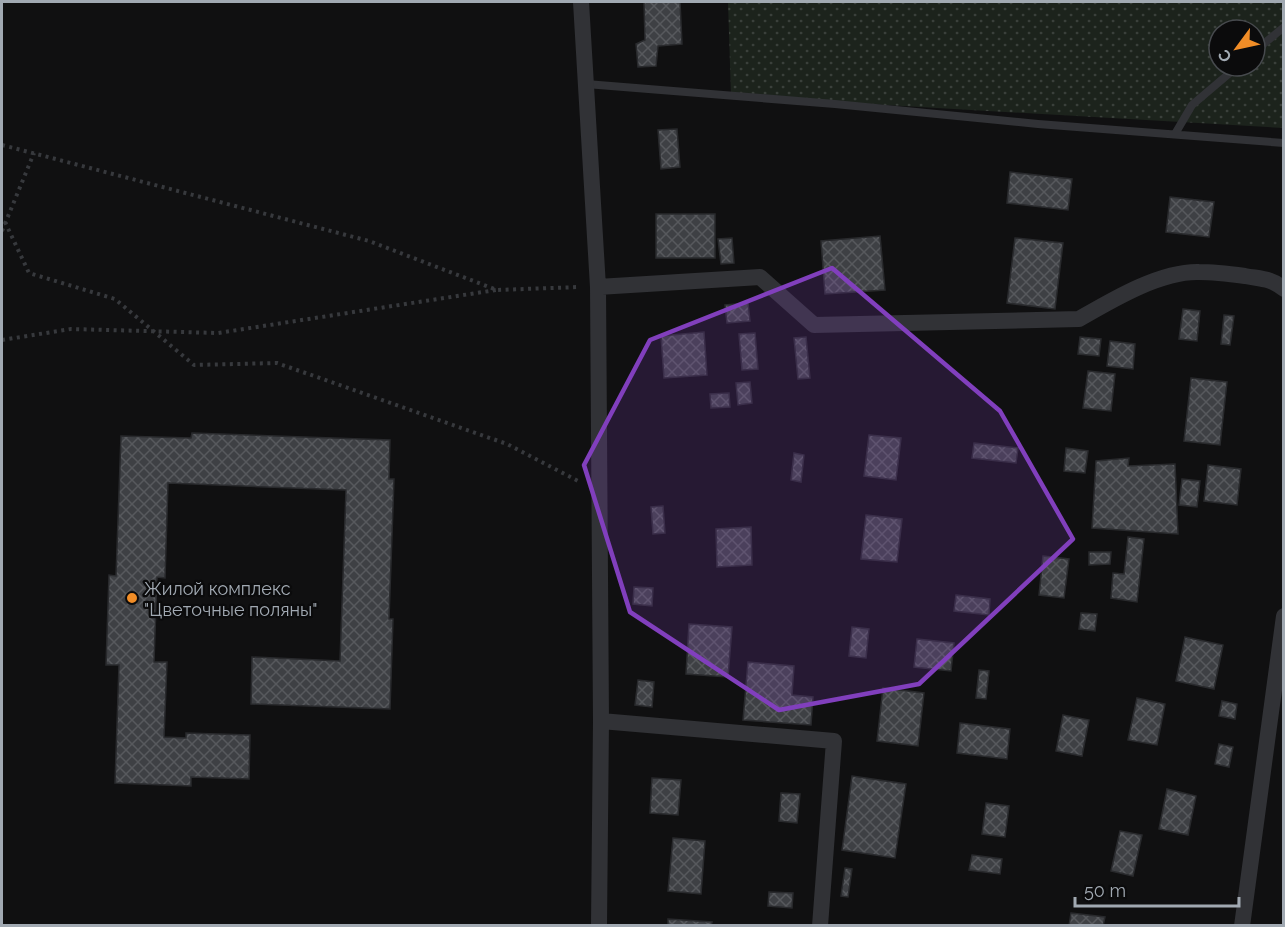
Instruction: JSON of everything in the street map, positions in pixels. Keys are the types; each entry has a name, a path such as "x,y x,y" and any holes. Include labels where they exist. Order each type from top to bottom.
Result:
{"street":[{"path":"581,2 598,287 601,721 599,926"},
{"path":"598,287 760,277 814,325 1079,319 1116,297 1164,277 1197,271 1275,281 1284,289"},
{"path":"1242,926 1284,616"},
{"path":"601,721 834,741 820,926"}],"lane":[{"path":"1267,41 1284,27"},
{"path":"1175,134 1192,105 1224,78"},
{"path":"586,84 1284,143"}],"path":[{"path":"2,145 369,241 497,290"},
{"path":"2,231 34,153"},
{"path":"5,222 29,273 115,299 194,365 278,363 507,444 599,492"},
{"path":"2,340 71,329 218,333 497,290 598,287"}],"highlighted area":[{"path":"832,268 1000,411 1073,539 919,684 779,710 630,612 584,465 650,340"}],"shaded area":[{"path":"728,2 1283,2 1283,128 731,96"}],"building":[{"path":"644,2 680,2 682,44 658,46 656,66 638,67 636,44 645,40"},
{"path":"677,129 680,167 661,169 658,130"},
{"path":"1010,172 1072,179 1068,210 1007,203"},
{"path":"1170,197 1214,202 1209,237 1166,232"},
{"path":"656,214 715,214 715,258 656,258"},
{"path":"880,236 885,290 825,294 821,241"},
{"path":"732,238 734,263 721,264 718,239"},
{"path":"1015,238 1063,243 1055,309 1007,303"},
{"path":"748,303 750,321 727,323 725,305"},
{"path":"1183,309 1200,311 1197,341 1179,339"},
{"path":"1224,315 1234,316 1230,345 1221,344"},
{"path":"704,332 707,375 664,378 661,336"},
{"path":"755,333 758,369 742,370 739,334"},
{"path":"806,337 810,378 798,379 794,338"},
{"path":"1080,337 1101,339 1099,356 1078,354"},
{"path":"1110,341 1135,344 1133,369 1107,366"},
{"path":"1088,371 1115,374 1111,411 1083,408"},
{"path":"1191,378 1227,382 1220,445 1184,441"},
{"path":"750,382 752,403 738,405 736,383"},
{"path":"729,393 730,407 711,408 710,394"},
{"name":"Жилой комплекс \"Цветочные поляны\"","path":"192,433 390,440 389,479 394,479 389,619 393,619 390,709 251,704 252,657 340,661 346,490 168,483 165,578 157,577 154,662 167,662 164,737 186,738 186,733 250,735 249,779 191,777 191,786 115,783 119,665 106,665 109,575 116,576 121,436 191,438"},
{"path":"869,435 901,438 896,480 864,476"},
{"path":"974,443 1018,448 1016,463 972,458"},
{"path":"1066,448 1088,451 1085,473 1064,471"},
{"path":"794,453 804,455 801,482 791,480"},
{"path":"1129,458 1128,466 1175,464 1178,534 1092,528 1096,461"},
{"path":"1208,465 1241,469 1237,505 1204,501"},
{"path":"1182,479 1200,481 1197,507 1179,505"},
{"path":"663,506 665,533 653,534 651,507"},
{"path":"866,515 902,519 897,562 861,559"},
{"path":"751,527 752,565 717,567 716,529"},
{"path":"1128,537 1144,539 1137,602 1111,598 1113,573 1124,574"},
{"path":"1089,552 1111,552 1110,564 1089,565"},
{"path":"1043,556 1069,559 1064,598 1039,595"},
{"path":"634,587 653,588 652,606 633,604"},
{"path":"956,595 990,599 989,615 954,611"},
{"path":"1081,613 1097,614 1095,631 1079,629"},
{"path":"689,624 732,627 728,677 686,674"},
{"path":"852,627 869,629 866,658 849,656"},
{"path":"1185,637 1223,645 1214,689 1176,681"},
{"path":"917,639 954,643 951,671 914,667"},
{"path":"748,662 794,666 792,695 813,697 811,725 743,720"},
{"path":"979,670 989,671 986,699 976,698"},
{"path":"638,680 654,682 652,707 635,705"},
{"path":"883,688 924,693 918,746 877,741"},
{"path":"1137,698 1165,704 1157,745 1128,740"},
{"path":"1222,701 1237,704 1235,719 1219,716"},
{"path":"1063,715 1089,720 1082,756 1056,751"},
{"path":"960,723 1010,729 1007,759 957,753"},
{"path":"1219,744 1233,747 1229,767 1215,764"},
{"path":"852,776 906,784 895,858 842,850"},
{"path":"652,778 681,780 678,815 650,813"},
{"path":"1167,789 1196,796 1188,835 1159,829"},
{"path":"781,793 800,794 797,823 779,821"},
{"path":"986,803 1009,806 1005,837 982,834"},
{"path":"1120,831 1142,835 1133,876 1111,871"},
{"path":"673,838 705,841 701,894 668,891"},
{"path":"972,855 1002,859 1000,874 969,870"},
{"path":"845,868 852,869 848,897 841,896"},
{"path":"769,892 793,893 792,908 768,906"},
{"path":"1071,913 1105,917 1103,926 1069,926"},
{"path":"668,919 712,922 711,926 668,926"}],"place":[{"name":"Жилой комплекс \"Цветочные поляны\"","path":"132,598"}]}
